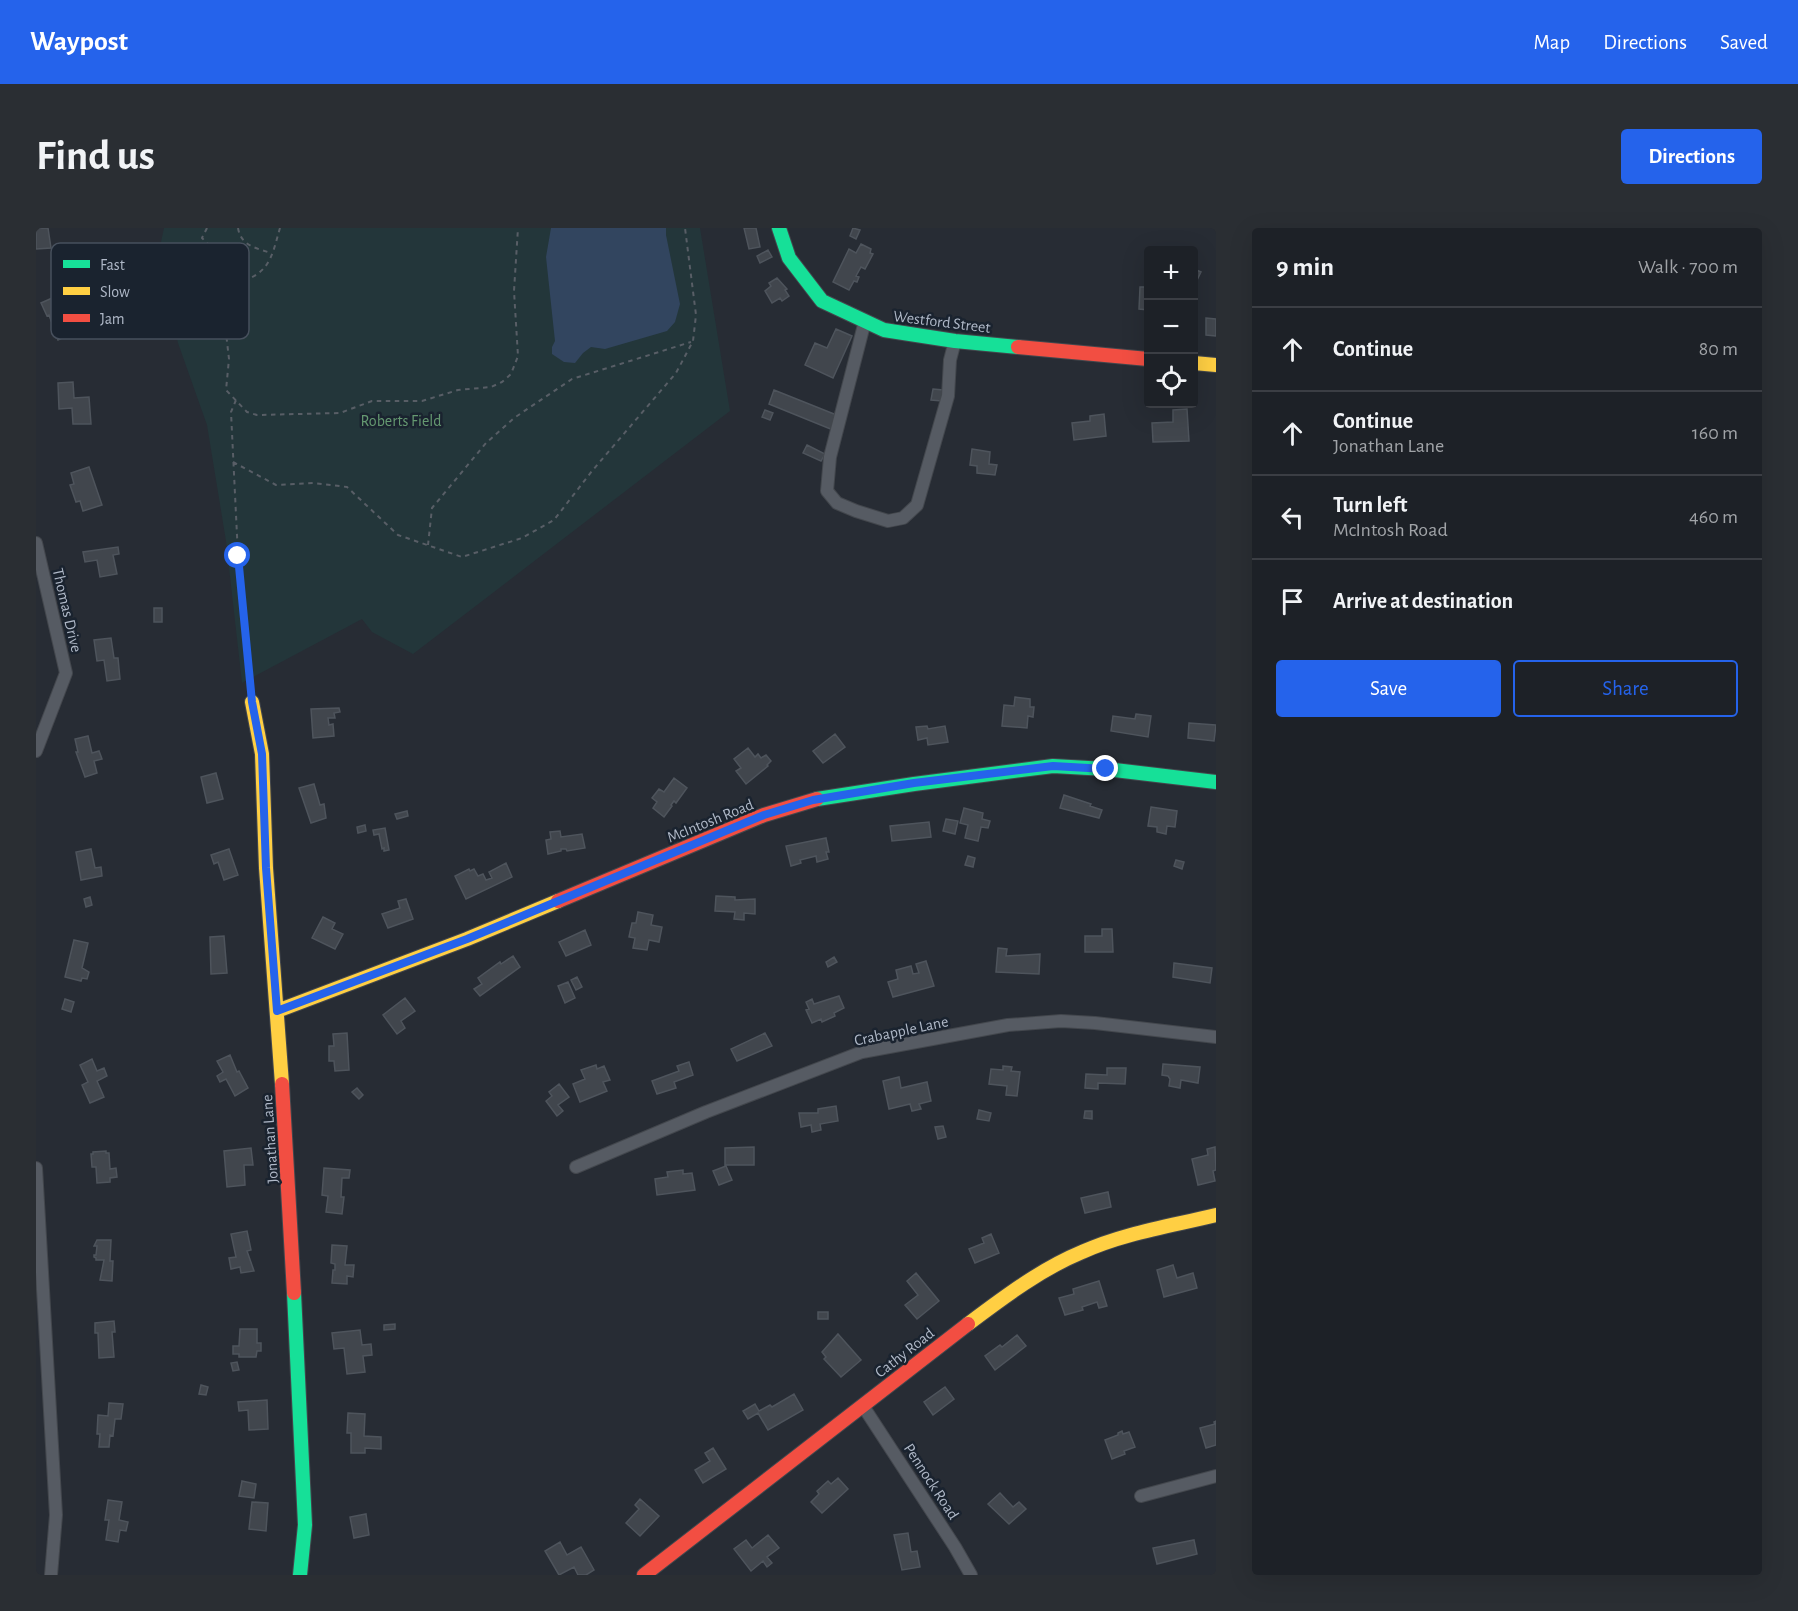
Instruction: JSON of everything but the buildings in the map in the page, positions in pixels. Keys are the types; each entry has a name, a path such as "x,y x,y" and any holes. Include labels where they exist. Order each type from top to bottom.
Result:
{"street":[{"name":"Westford Street","path":"779,228 789,258 822,301 884,330 955,341 1144,359"},
{"path":"865,321 830,456 827,491 837,503 888,521 903,518 917,505 948,396 950,360 955,341"},
{"path":"1198,363 1216,365"},
{"name":"Thomas Drive","path":"36,543 66,673 36,751"},
{"name":"Jonathan Lane","path":"252,702 262,754 266,868 287,1156 305,1525 300,1575"},
{"name":"McIntosh Road","path":"277,1011 467,939 764,815 813,800 914,783 1053,766 1106,769 1216,782"},
{"name":"Crabapple Lane","path":"576,1167 696,1116 862,1052 1008,1025 1061,1021 1216,1037"},
{"path":"36,1168 56,1515 51,1575"},
{"name":"Cathy Road","path":"644,1575 970,1322 1024,1284 1082,1251 1123,1237 1216,1215"},
{"name":"Pennock Road","path":"862,1406 956,1547 971,1575"},
{"path":"1141,1496 1216,1476"}],"path":[{"path":"207,228 202,238 207,243"},
{"path":"238,228 245,243"},
{"path":"249,279 258,274 268,262 280,228"},
{"path":"227,339 229,359 226,390 247,412 257,416 340,413 372,401 422,401 458,390 491,387 502,382 511,374 518,356 514,291 518,228"},
{"path":"233,462 276,485 314,483 347,488 398,535 462,557 522,538 554,520 592,471 670,381 693,341 696,315 686,228"},
{"path":"249,245 272,253"},
{"path":"428,545 432,508 486,443 514,418 572,379 693,341"},
{"path":"236,400 231,412 233,462 238,556 252,702"}],"green space":[{"name":"Roberts Field","path":"164,228 700,228 730,411 413,654 372,632 362,619 242,683 226,541 207,425 177,339 249,339 249,243 161,243"}],"water":[{"path":"551,228 666,228 680,304 675,322 667,331 605,349 591,347 575,363 564,362 552,354 555,341 546,257"}],"traffic: fast":[{"path":"779,228 789,258 822,301 884,330 955,341 1018,347"},
{"path":"817,799 1053,766 1106,769 1216,782"},
{"path":"294,1293 305,1525 300,1575"}],"traffic: slow":[{"path":"1198,363 1216,365"},
{"path":"252,702 262,754 266,868 282,1084"},
{"path":"277,1011 467,939 558,901"},
{"path":"968,1324 1037,1275 1082,1252 1131,1235 1216,1215"}],"traffic: jam":[{"path":"1018,347 1144,359"},
{"path":"558,901 764,815 817,799"},
{"path":"282,1084 294,1293"},
{"path":"644,1575 968,1324"}],"route":[{"path":"238,556 252,702 262,754 266,868 277,1011 467,939 764,815 813,800 914,783 1053,766 1106,769"}]}
